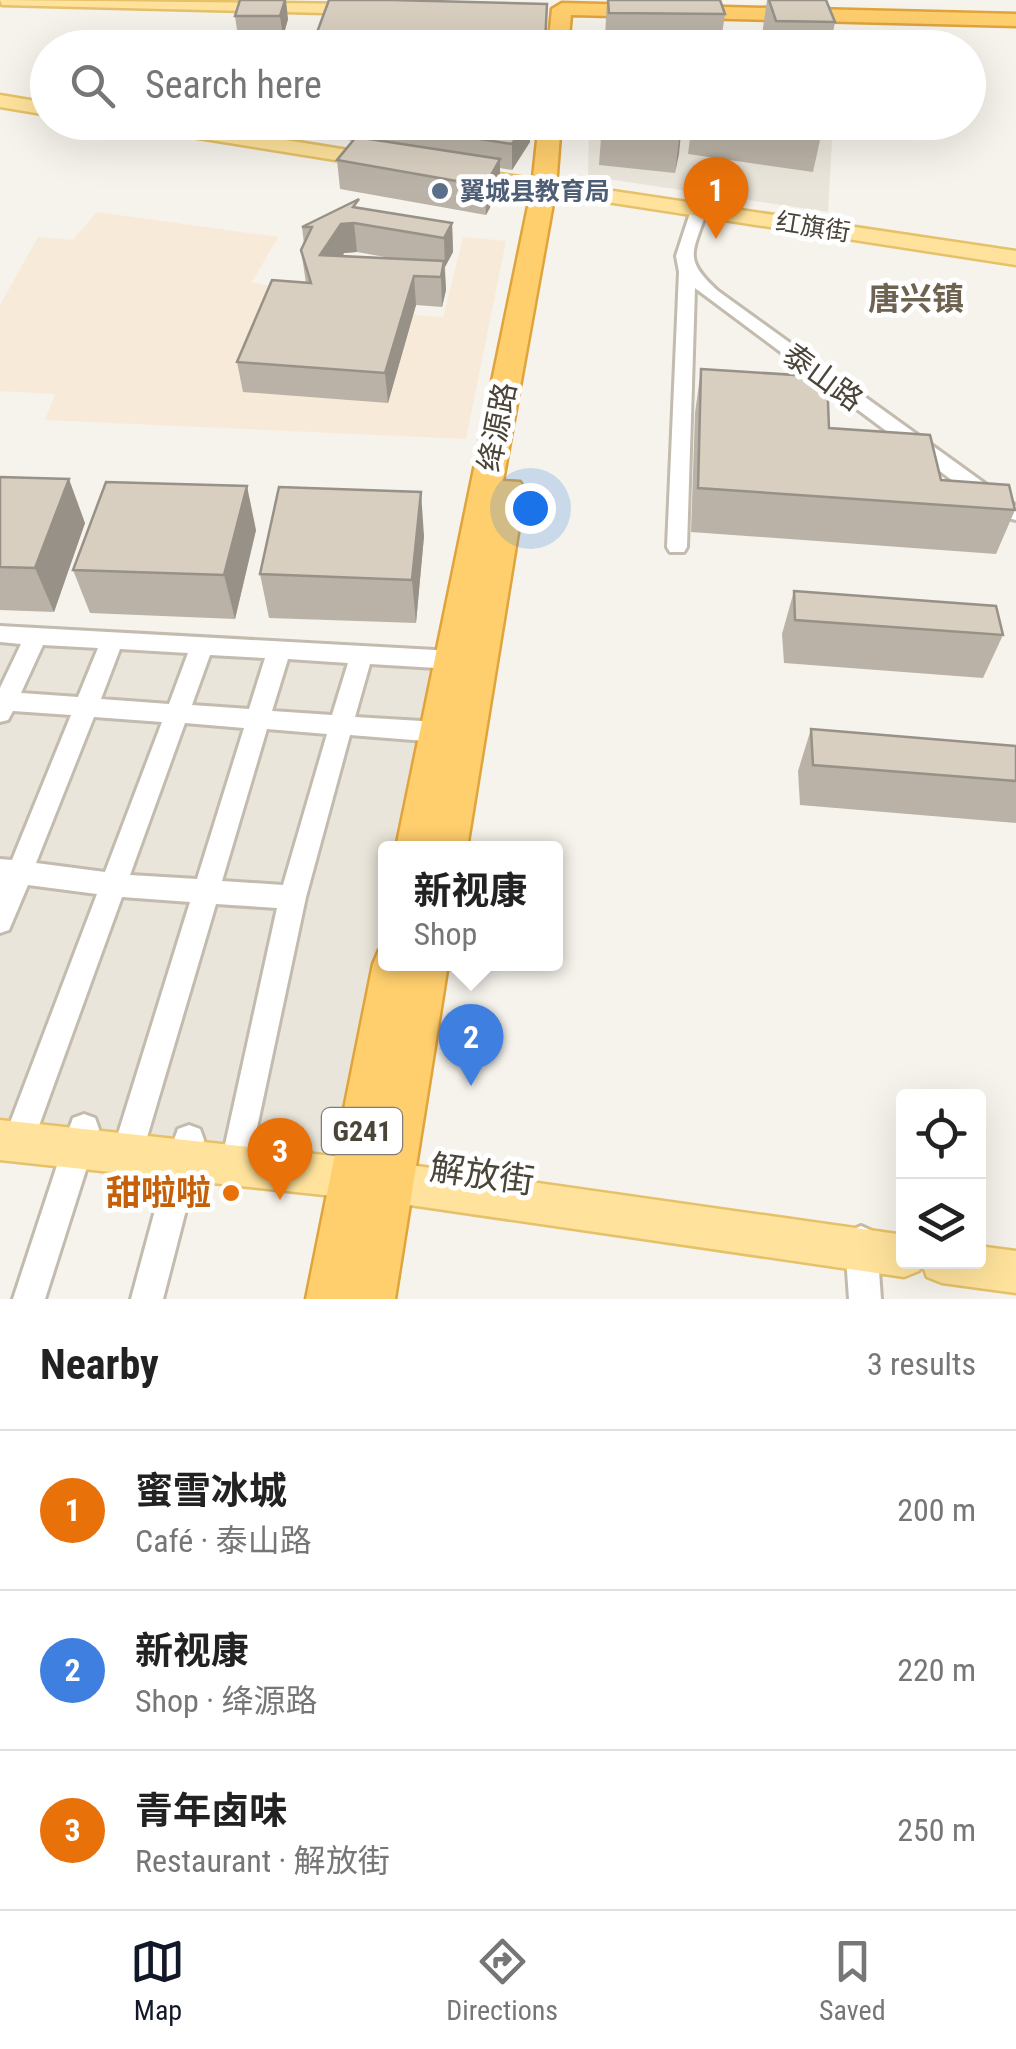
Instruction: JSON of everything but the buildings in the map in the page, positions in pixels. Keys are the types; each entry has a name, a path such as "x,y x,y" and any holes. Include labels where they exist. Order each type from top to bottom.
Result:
{"highway":[{"path":"559,12 1016,22"},
{"path":"558,30 559,12"},
{"path":"559,12 566,30"},
{"name":"绛源路","path":"448,841 553,185 551,140"},
{"name":"绛源路","path":"417,841 563,140"},
{"name":"G241","path":"370,1299 373,1170 393,971"},
{"name":"G241","path":"331,1299 373,1170 425,971"}],"main road":[{"path":"2,0 384,7 210,0"},
{"path":"0,98 30,103"},
{"path":"255,140 401,162 274,140"},
{"name":"红旗街","path":"440,168 1016,255"},
{"name":"红旗街","path":"553,185 698,210 1016,255"},
{"path":"8,1128 373,1170 861,1240 896,1253"},
{"path":"81,1139 133,1134 186,1150 240,1146 373,1170"},
{"path":"861,1240 896,1236"},
{"path":"986,1247 1016,1252"},
{"path":"986,1268 1016,1272"}],"street":[{"path":"678,547 687,272 684,256 698,210"},
{"name":"泰山路","path":"687,272 1016,514"},
{"path":"0,634 452,660"},
{"path":"36,636 2,706 87,706 438,732"},
{"path":"0,921 10,870 87,706 113,640"},
{"path":"8,1128 111,884 202,646"},
{"path":"133,1134 279,650"},
{"path":"240,1146 293,897 360,655"},
{"path":"10,870 111,884 293,897"},
{"path":"29,1299 81,1139"},
{"path":"147,1299 186,1150"},
{"path":"861,1240 865,1299"}],"shaded area":[{"path":"589,140 832,140 828,212 588,176"},
{"path":"97,212 278,237 252,282 279,288 296,305 443,317 463,237 506,241 466,439 45,420 55,394 0,391 0,305 38,237 73,240"},
{"path":"0,635 453,660 417,841 378,841 378,971 393,971 357,1158 0,1120"}],"place":[{"name":"翼城县教育局","path":"440,191"},
{"name":"蜜雪冰城","path":"716,239"},
{"name":"新视康","path":"471,1086"},
{"name":"甜啦啦","path":"231,1193"},
{"name":"青年卤味","path":"280,1200"}],"district":[{"name":"唐兴镇","path":"916,299"}]}
